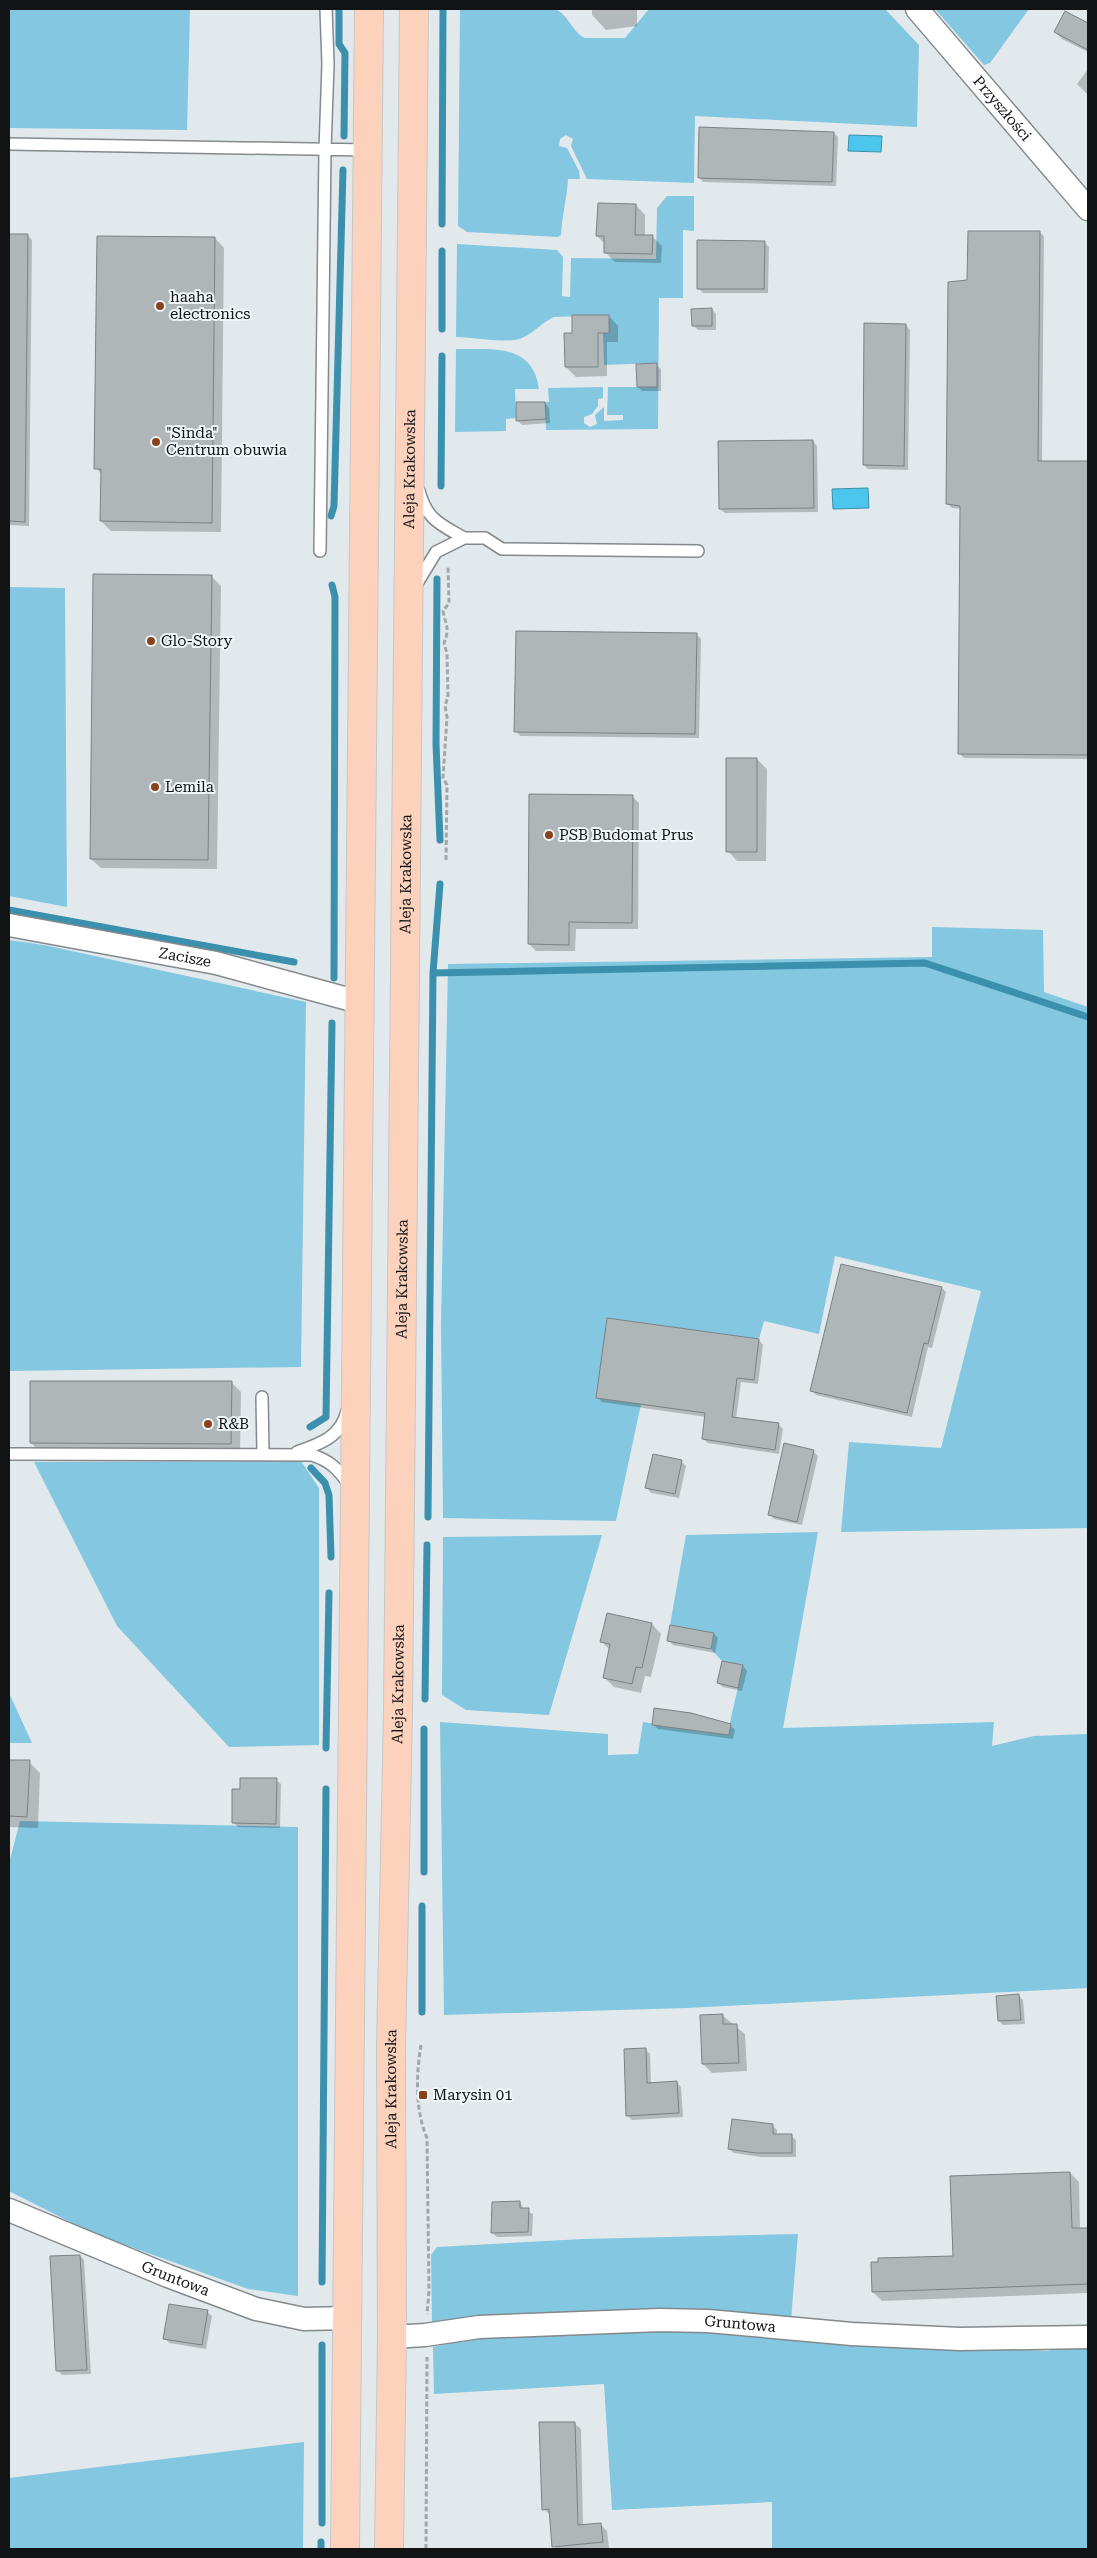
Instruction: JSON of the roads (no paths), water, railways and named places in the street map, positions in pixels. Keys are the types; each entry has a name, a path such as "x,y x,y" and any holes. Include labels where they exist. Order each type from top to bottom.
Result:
{"main road":[{"path":"345,2549 349,2318 369,9"},
{"name":"Aleja Krakowska","path":"389,2549 392,2337 391,2047 398,1693 414,9"}],"street":[{"name":"Przyszłości","path":"917,9 1088,209"},
{"name":"Zacisze","path":"9,925 216,963 359,1002"},
{"name":"Gruntowa","path":"9,2210 168,2276 256,2309 304,2319 349,2318"},
{"name":"Gruntowa","path":"392,2337 425,2335 479,2327 660,2320 708,2321 852,2334 950,2339 1088,2337"}],"lane":[{"path":"320,551 325,150 328,64 326,9"},
{"path":"9,144 368,150"},
{"path":"409,466 422,501 434,521 464,538"},
{"path":"407,602 422,572 436,552 464,538 485,538 502,549 698,551"},
{"path":"293,1453 321,1444 335,1435 345,1421 357,1368"},
{"path":"262,1397 263,1454"},
{"path":"9,1454 293,1453 327,1460 338,1469 356,1493"}],"waterway":[{"path":"339,9 339,44 345,53 344,136"},
{"path":"442,224 443,9"},
{"path":"331,516 334,506 343,170"},
{"path":"442,251 442,329"},
{"path":"441,486 442,356"},
{"path":"437,579 436,744 440,840"},
{"path":"332,585 335,597 334,978"},
{"path":"428,1517 433,973 440,884"},
{"path":"9,910 294,962"},
{"path":"433,973 925,963 1088,1017"},
{"path":"310,1427 326,1417 332,1023"},
{"path":"311,1468 325,1483 329,1495 331,1557"},
{"path":"425,1699 427,1545"},
{"path":"326,1748 329,1593"},
{"path":"424,1729 424,1872"},
{"path":"322,2282 326,1789"},
{"path":"422,1906 422,2012"},
{"path":"322,2345 322,2523"},
{"path":"321,2542 321,2549"}],"place":[{"name":"haaha electronics","path":"160,306"},
{"name":"\"Sinda\" Centrum obuwia","path":"156,442"},
{"name":"Glo-Story","path":"151,641"},
{"name":"Lemila","path":"155,787"},
{"name":"PSB Budomat Prus","path":"549,835"},
{"name":"R&B","path":"208,1424"},
{"name":"Marysin 01","path":"423,2095"}]}
